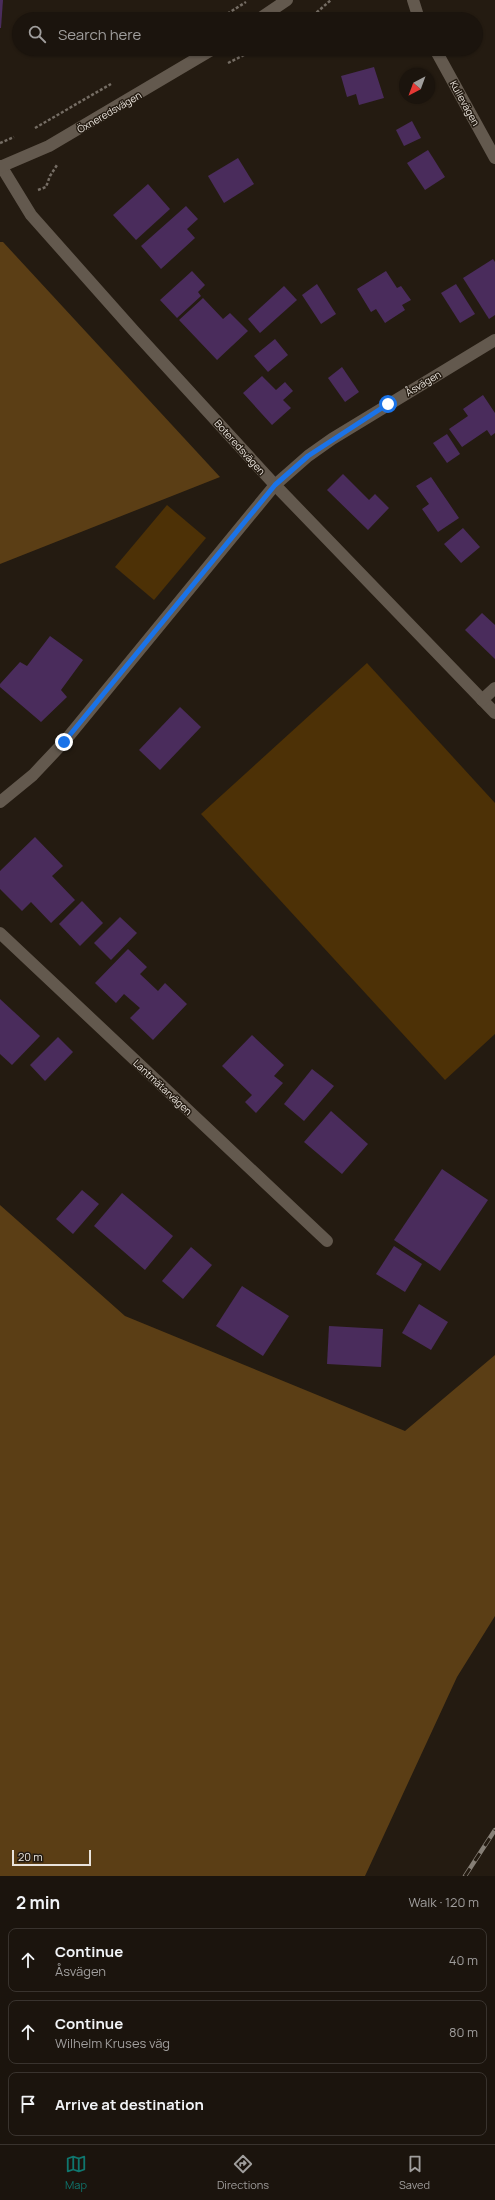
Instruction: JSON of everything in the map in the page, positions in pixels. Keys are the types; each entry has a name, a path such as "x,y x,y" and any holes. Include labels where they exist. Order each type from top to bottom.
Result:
{"street":[{"path":"269,12 287,0"},
{"path":"413,0 417,12"},
{"name":"Öxneredsvägen","path":"1,166 49,146 201,56"},
{"name":"Kullevägen","path":"439,56 495,158"},
{"name":"Boteredsvägen","path":"1,166 36,221 275,485 495,713"},
{"name":"Åsvägen","path":"0,802 33,775 64,742 275,485 308,456 332,439 495,340"},
{"path":"482,700 495,688"},
{"name":"Lantmätarvägen","path":"0,933 327,1241"}],"path":[{"path":"230,12 250,0"},
{"path":"317,12 331,0"},
{"path":"226,64 242,56"},
{"path":"31,130 114,82"},
{"path":"0,143 19,135"},
{"path":"20,197 46,187 50,176 57,165 64,161"}],"shaded area":[{"path":"0,242 3,242 220,477 0,564"},
{"path":"167,505 206,538 154,600 115,567"},
{"path":"367,663 495,803 495,1034 445,1080 201,814"},
{"path":"0,1205 125,1316 405,1431 495,1355 495,1616 457,1677 365,1876 0,1876"}],"building":[{"path":"0,0 3,0 1,28 0,28"},
{"path":"374,67 384,98 359,105 356,94 347,97 341,76"},
{"path":"412,121 421,138 404,146 396,130"},
{"path":"428,150 445,177 425,190 407,163"},
{"path":"238,158 254,184 224,203 208,176"},
{"path":"148,184 170,209 136,240 113,215"},
{"path":"186,206 198,219 187,229 195,238 161,269 141,246"},
{"path":"493,259 495,262 495,315 489,319 463,278"},
{"path":"192,271 205,285 198,292 201,296 177,318 160,300"},
{"path":"386,271 397,288 401,286 411,300 402,305 405,310 385,323 376,309 371,312 357,289"},
{"path":"317,284 336,314 321,324 302,295"},
{"path":"456,284 475,314 460,323 441,293"},
{"path":"284,286 297,300 260,333 248,319"},
{"path":"203,298 223,319 230,313 248,331 217,360 179,320"},
{"path":"275,339 288,355 268,372 254,356"},
{"path":"342,367 359,392 345,402 328,378"},
{"path":"262,376 276,390 285,382 293,391 283,400 291,408 272,425 243,393"},
{"path":"483,395 495,413 495,433 491,436 487,430 462,447 449,429 468,416 463,409"},
{"path":"447,434 460,454 447,463 433,443"},
{"path":"343,474 369,500 375,494 389,508 368,530 327,490"},
{"path":"431,477 459,518 438,532 422,509 429,504 416,486"},
{"path":"463,528 480,547 461,563 444,544"},
{"path":"482,613 495,625 495,659 465,630"},
{"path":"50,636 83,660 61,690 67,697 41,722 0,687 0,684 20,662 27,666"},
{"path":"180,707 201,727 160,770 139,750"},
{"path":"35,837 63,866 52,876 75,900 51,923 31,902 22,911 0,889 0,871"},
{"path":"82,901 103,923 80,946 59,924"},
{"path":"120,917 137,933 111,960 94,943"},
{"path":"128,949 147,967 140,974 158,991 165,983 187,1004 153,1040 130,1018 140,1008 124,994 116,1003 95,983"},
{"path":"0,999 40,1036 12,1065 0,1054"},
{"path":"252,1035 284,1065 274,1076 283,1083 256,1113 245,1102 252,1095 222,1066"},
{"path":"58,1037 73,1052 45,1081 30,1065"},
{"path":"312,1069 334,1086 304,1121 284,1104"},
{"path":"331,1111 368,1144 342,1174 304,1142"},
{"path":"442,1169 488,1200 440,1271 394,1240"},
{"path":"82,1190 99,1204 73,1234 56,1219"},
{"path":"122,1193 173,1236 145,1270 94,1226"},
{"path":"394,1246 422,1264 405,1292 376,1274"},
{"path":"191,1247 212,1265 183,1299 162,1281"},
{"path":"242,1286 289,1316 263,1356 216,1326"},
{"path":"419,1304 448,1322 431,1350 402,1333"},
{"path":"329,1326 383,1329 381,1367 327,1364"}],"railway":[{"path":"465,1876 495,1830"}],"route":[{"path":"64,742 275,485 308,456 388,404"}]}
